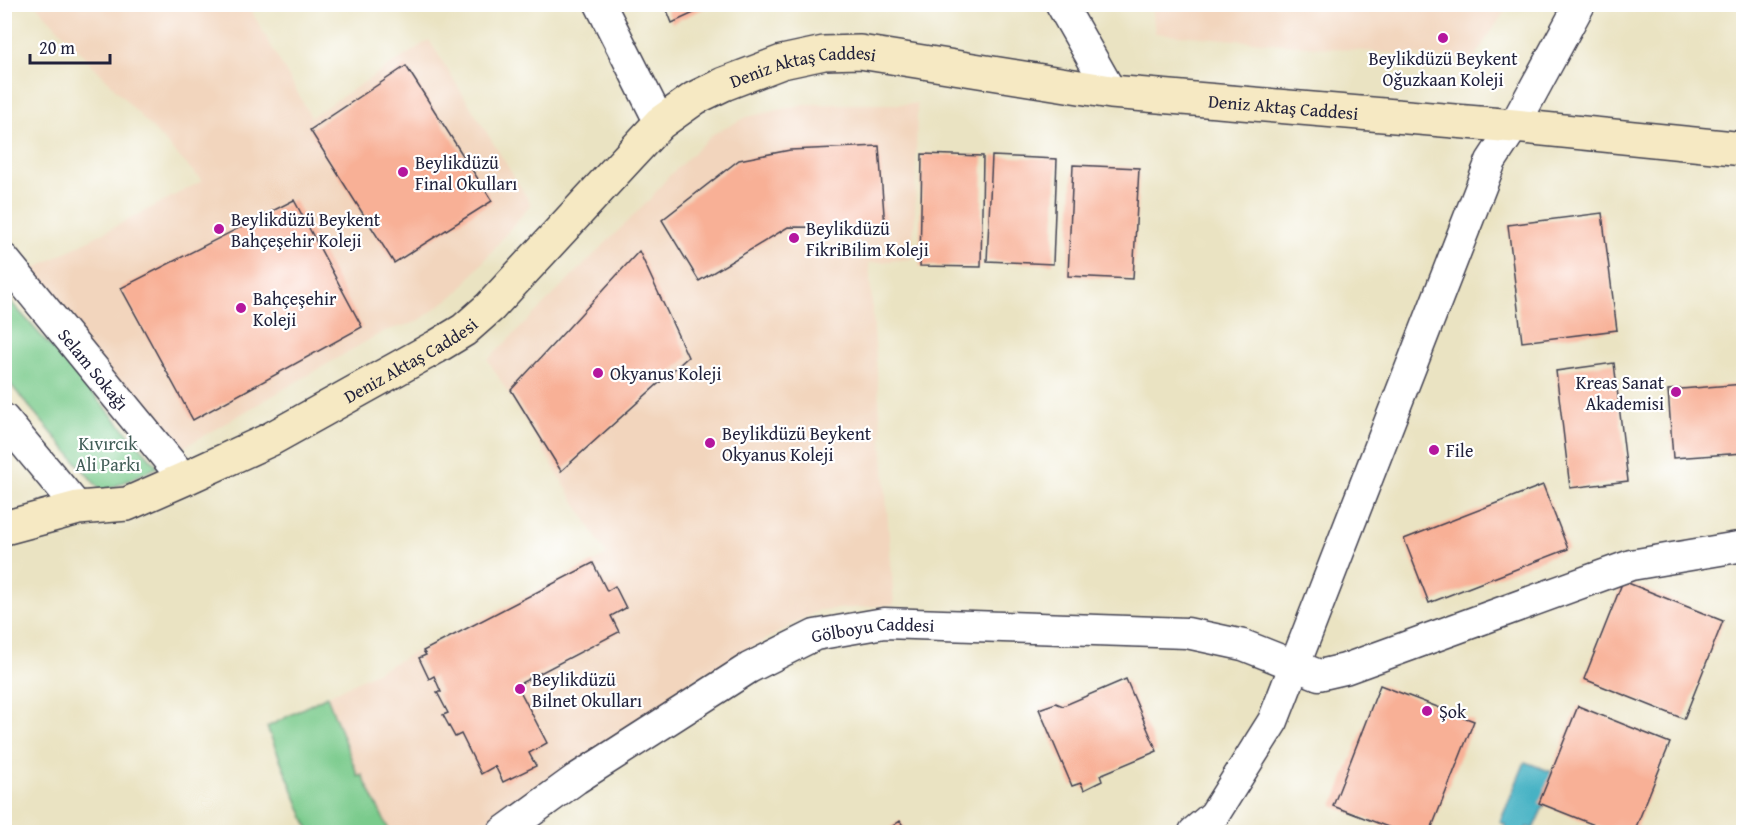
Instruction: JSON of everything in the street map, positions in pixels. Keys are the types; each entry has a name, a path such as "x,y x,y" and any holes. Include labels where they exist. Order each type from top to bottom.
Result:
{"street":[{"path":"600,4 660,123"},
{"path":"1061,4 1110,92"},
{"path":"1194,832 1214,814 1273,721 1491,161 1514,126 1580,4"},
{"name":"Deniz Aktaş Caddesi","path":"4,528 78,508 127,504 269,440 464,330 490,308 660,123 695,98 724,84 782,62 824,53 860,52 1110,92 1514,126 1743,149"},
{"name":"Selam Sokağı","path":"4,259 184,479"},
{"path":"4,419 78,508"},
{"name":"Gölboyu Caddesi","path":"503,832 576,779 749,668 815,635 884,623 1187,633 1243,645 1319,675 1345,669 1631,565 1743,546"}],"shaded area":[{"path":"1152,4 1509,5 1473,59 1155,33"},
{"name":"Beylikdüzü Beykent Bahçeşehir Koleji","path":"36,5 248,5 311,117 429,40 531,204 458,292 417,322 384,331 167,457 19,277 202,181"},
{"path":"805,104 917,104 915,216 911,259 869,263 894,605 819,610 692,681 705,697 507,832 310,832 267,727 607,555 488,360 713,134 747,117"}],"green space":[{"name":"Kıvırcık Ali Parkı","path":"4,294 158,467 102,492 5,378"},
{"path":"327,696 357,777 362,775 390,832 310,832 267,727"}],"water":[{"path":"1525,762 1552,772 1544,805 1533,829 1527,827 1524,832 1503,832 1506,825 1500,822"}],"building":[{"path":"665,5 711,5 672,23"},
{"path":"406,66 492,201 394,263 310,130"},
{"path":"879,146 885,228 788,227 699,281 662,220 739,160 790,150"},
{"path":"922,154 983,156 981,267 920,266"},
{"path":"992,156 1057,159 1053,264 987,261"},
{"path":"1073,165 1139,168 1133,279 1068,276"},
{"name":"Bahçeşehir Koleji","path":"294,200 362,327 193,420 121,288"},
{"path":"1602,213 1617,330 1522,342 1508,225"},
{"name":"Okyanus Koleji","path":"639,251 688,357 561,471 511,390"},
{"path":"1614,363 1628,481 1570,488 1556,371"},
{"path":"1744,384 1744,453 1673,458 1668,390"},
{"path":"1543,485 1568,549 1429,603 1404,539"},
{"path":"593,563 607,591 615,586 626,608 611,616 619,632 517,685 547,743 529,753 536,766 503,782 495,766 481,774 461,734 455,737 443,715 448,713 437,692 441,692 434,676 429,679 419,658 426,655 423,651"},
{"path":"1623,581 1723,621 1684,719 1584,679"},
{"path":"1126,679 1157,751 1100,775 1102,781 1084,790 1081,783 1072,786 1039,709 1056,703 1063,706"},
{"path":"1380,685 1474,721 1430,832 1401,832 1333,806"},
{"path":"1578,706 1670,743 1634,832 1612,832 1539,803"},
{"path":"900,821 907,832 884,832"}],"place":[{"name":"Beylikdüzü Beykent Oğuzkaan Koleji","path":"1443,38"},
{"name":"Beylikdüzü Final Okulları","path":"403,172"},
{"name":"Beylikdüzü Beykent Bahçeşehir Koleji","path":"219,229"},
{"name":"Beylikdüzü FikriBilim Koleji","path":"794,238"},
{"name":"Bahçeşehir Koleji","path":"241,308"},
{"name":"Okyanus Koleji","path":"598,373"},
{"name":"Kreas Sanat Akademisi","path":"1676,392"},
{"name":"Beylikdüzü Beykent Okyanus Koleji","path":"710,443"},
{"name":"File","path":"1434,450"},
{"name":"Beylikdüzü Bilnet Okulları","path":"520,689"},
{"name":"Şok","path":"1427,711"}]}
